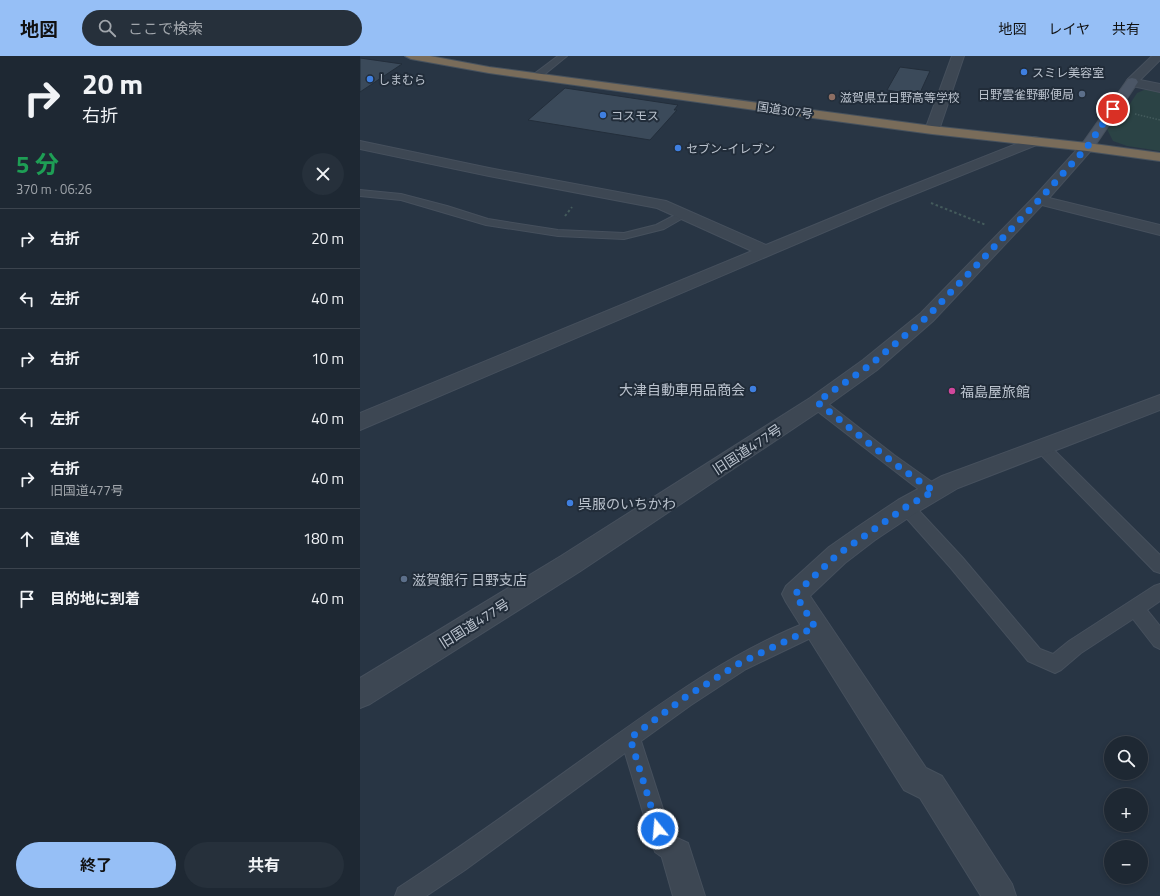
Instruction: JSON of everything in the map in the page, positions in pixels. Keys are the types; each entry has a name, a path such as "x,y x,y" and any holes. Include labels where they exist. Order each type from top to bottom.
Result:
{"highway":[{"name":"国道307号","path":"411,56 537,76 932,130 1087,147 1160,157"}],"street":[{"path":"932,130 958,56"},
{"path":"1087,147 1132,82 1158,56"},
{"path":"1132,82 1160,88"},
{"path":"360,422 904,193 1034,141"},
{"path":"360,145 425,159 661,204 766,251"},
{"name":"旧国道477号","path":"360,694 570,564 817,402 870,365 927,317 1039,200 1087,147"},
{"path":"1039,200 1160,230"},
{"path":"1000,896 931,787 915,779 795,594 837,555 906,507 950,482 1043,448 1160,402"},
{"path":"677,854 689,896"}],"lane":[{"path":"537,76 563,56"},
{"path":"360,193 401,197 443,208 486,222 558,233 624,236 660,227 685,214"},
{"path":"817,402 869,442 904,472 934,491"},
{"path":"1043,448 1160,566"},
{"path":"906,507 956,562 1034,654 1055,664 1075,647 1160,592"},
{"path":"1135,608 1160,640"},
{"path":"406,896 457,862 684,698 740,663 815,627"},
{"path":"630,738 663,844 677,854"}],"path":[{"path":"1113,109 1160,120"},
{"path":"558,233 556,229 562,220 587,190"},
{"path":"904,193 1007,233"}],"green space":[{"path":"1146,89 1160,92 1160,151 1127,146 1113,141 1107,129 1122,116 1137,93"}],"building":[{"name":"しまむら","path":"360,58 402,64 360,92"},
{"path":"900,67 930,71 919,95 887,90"},
{"name":"コスモス","path":"565,88 678,105 674,110 677,110 650,140 528,120"}],"place":[{"name":"スミレ美容室","path":"1024,72"},
{"name":"しまむら","path":"370,79"},
{"name":"日野雲雀野郵便局","path":"1082,94"},
{"name":"滋賀県立日野高等学校","path":"832,97"},
{"name":"コスモス","path":"603,115"},
{"name":"セブン-イレブン","path":"678,148"},
{"name":"大津自動車用品商会","path":"753,389"},
{"name":"福島屋旅館","path":"952,391"},
{"name":"呉服のいちかわ","path":"570,503"},
{"name":"滋賀銀行 日野支店","path":"404,579"}],"route":[{"path":"658,829 630,738 684,698 740,663 815,627 795,594 837,555 866,533 934,491 904,472 869,442 817,402 870,365 927,317 1039,200 1087,147 1113,109"}]}
